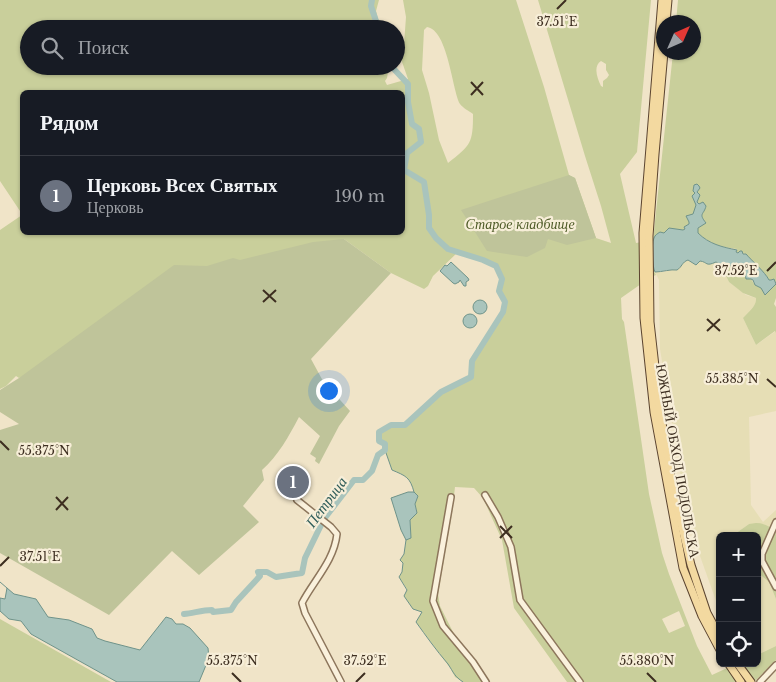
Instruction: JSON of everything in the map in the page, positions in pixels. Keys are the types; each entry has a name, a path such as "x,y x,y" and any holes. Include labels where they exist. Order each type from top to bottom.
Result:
{"main road":[{"name":"ЮЖНЫЙ ОБХОД ПОДОЛЬСКА","path":"662,0 643,233 644,318 654,412 683,568 716,641"},
{"path":"667,15 668,0"},
{"name":"ЮЖНЫЙ ОБХОД ПОДОЛЬСКА","path":"663,60 649,236 650,322 660,411 674,494 704,614 716,631"},
{"path":"731,667 741,682"},
{"path":"740,667 751,682"}],"street":[{"path":"485,494 498,517 511,548 520,600 580,682"},
{"path":"451,497 433,601 443,626 473,662 486,682"},
{"path":"297,500 331,526 337,534 336,543 323,570 302,603 305,613 340,682"},
{"path":"776,522 762,554 762,561 776,587"},
{"path":"760,682 776,665"}],"shaded area":[{"path":"688,260 694,264 700,261 711,264 716,262 721,266 729,282 746,295 756,298 755,305 743,318 756,345 776,331 776,411 749,417 751,505 763,522 776,510 776,532 772,528 749,524 738,532 716,532 716,601 695,542 684,496 660,349 659,280 655,272 679,268 681,264"},
{"path":"761,575 769,582 776,599 776,646 761,653"}],"green space":[{"path":"0,0 379,0 376,11 380,20 20,20 20,75 388,75 385,81 387,85 408,79 405,70 406,17 403,0 516,0 544,87 569,175 575,178 596,238 611,243 538,0 651,0 637,152 620,174 636,243 653,240 672,60 701,60 701,15 677,15 678,0 776,0 776,298 774,304 776,307 776,333 775,331 756,345 743,318 754,306 756,298 743,293 729,282 721,266 731,267 745,274 746,278 751,279 755,285 761,288 771,280 746,254 736,252 737,249 711,242 698,233 698,228 702,225 702,213 705,209 697,202 698,189 694,185 696,209 687,218 690,222 683,231 673,229 664,233 653,269 656,275 621,298 622,319 624,322 649,494 662,553 697,646 712,675 729,667 761,667 761,653 776,646 776,660 754,682 567,682 514,608 502,540 483,498 474,488 455,487 438,594 440,606 458,642 469,657 471,655 489,682 463,682 455,677 416,622 422,612 413,609 404,596 407,589 399,577 402,572 403,563 400,560 404,554 406,540 411,538 410,520 417,513 415,504 418,496 407,478 392,470 385,450 385,444 379,441 379,432 391,425 405,425 441,392 471,377 472,361 503,312 505,302 499,291 502,279 496,267 483,260 458,252 433,276 428,286 424,289 391,273 344,239 19,378 16,376 0,389 0,230 20,216 20,235 405,235 405,90 20,90 20,211 0,181","holes":["427,27 434,31 445,49 460,104 473,114 469,143 462,152 448,163 439,140 422,70 424,30","601,61 606,64 606,70 609,75 603,81 603,87 596,72 597,66","679,611 685,626 669,633 662,619"]},
{"name":"Старое кладбище","path":"569,175 575,178 596,238 567,245 548,239 545,248 527,257 487,251 461,210"},
{"path":"344,239 391,273 311,359 323,381 350,411 339,426 319,464 315,461 316,458 310,454 320,436 299,417 278,452 262,470 264,480 243,506 259,522 199,575 172,551 109,615 0,553 0,430 19,424 0,412 0,390 174,265 207,266 233,258 240,260 313,242"},
{"path":"749,524 767,525 776,532 776,599 769,582 761,575 761,532 738,532"},
{"path":"0,619 111,682 0,682"}],"water":[{"path":"697,184 700,188 697,192 700,195 697,202 699,204 703,202 706,206 702,216 706,223 698,228 698,233 716,244 737,250 736,252 738,253 742,251 762,270 769,280 774,279 776,284 765,295 761,288 755,285 753,280 746,279 745,274 734,267 716,262 708,264 700,261 696,265 688,260 677,270 655,272 652,255 654,237 660,232 664,233 669,228 685,229 684,227 689,224 686,216 693,214 696,205 692,196 695,193 693,191 694,185"},
{"path":"451,262 468,278 466,286 460,280 455,284 453,283 440,271"},
{"path":"477,300 483,300 487,307 483,314 477,314 473,310 473,304"},
{"path":"467,314 473,314 477,321 473,328 467,328 463,324 463,318"},
{"path":"408,492 414,492 418,496 415,504 417,513 410,520 411,538 406,540 391,498"},
{"path":"7,588 14,594 36,599 48,617 69,620 92,629 97,638 140,650 166,617 172,619 176,624 183,624 190,628 208,648 209,658 199,682 117,682 31,634 21,621 9,619 0,611 0,598 5,599"}],"waterway":[{"name":"Петрица","path":"372,0 371,6 376,20"},
{"name":"Петрица","path":"400,75 408,84 408,102 412,124 419,129 421,142 407,153 405,164"},
{"name":"Петрица","path":"184,614 208,610 213,612 231,610 260,576 258,572 267,572 276,577 302,573 305,558 324,519 354,480 363,480 372,471 378,455 385,450 385,444 379,441 379,432 391,425 405,425 441,392 471,377 472,361 503,312 505,302 499,291 502,279 496,266 448,249 436,238 429,228 424,182 405,171"},
{"path":"385,450 392,470 407,478 414,492"},
{"path":"406,540 404,554 400,560 403,563 402,572 399,577 407,590 404,596 413,609 422,612 416,622 454,674 463,682"},
{"path":"0,582 7,588"}],"place":[{"name":"Церковь Всех Святых","path":"293,482"}]}
